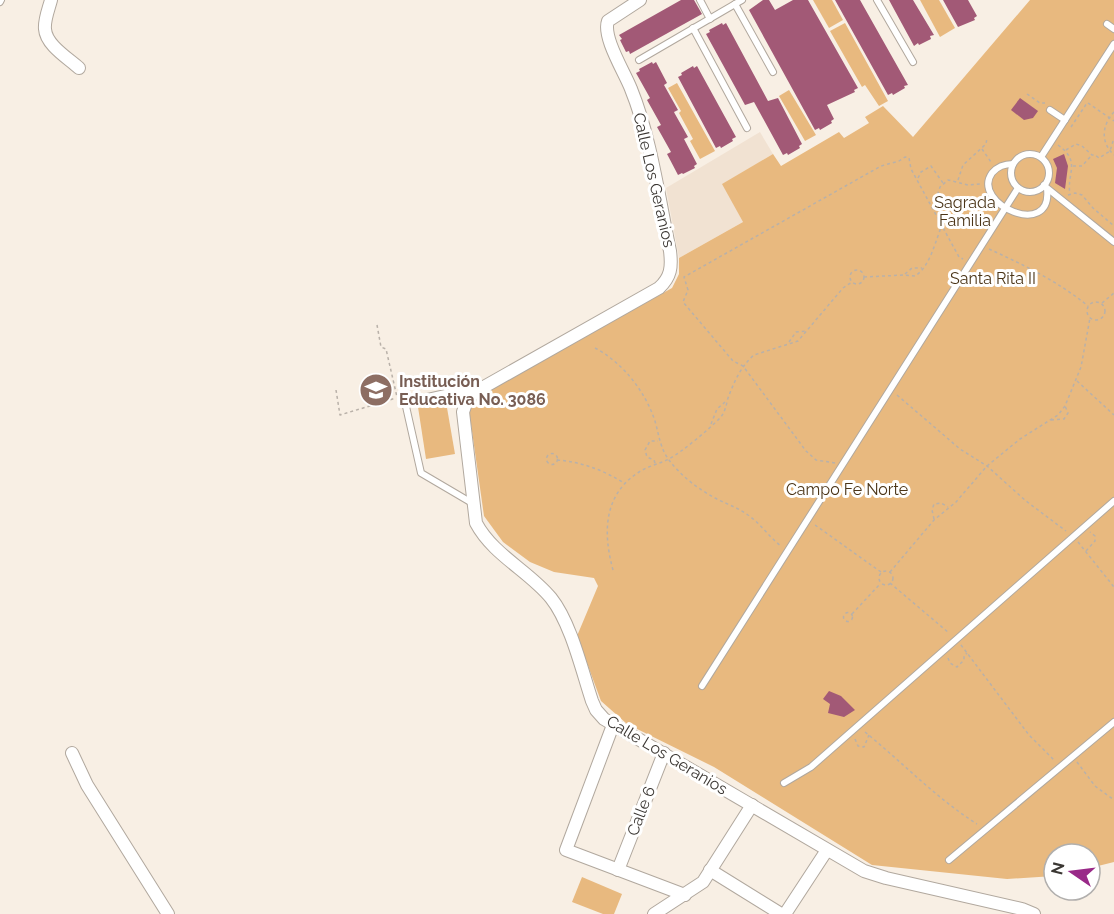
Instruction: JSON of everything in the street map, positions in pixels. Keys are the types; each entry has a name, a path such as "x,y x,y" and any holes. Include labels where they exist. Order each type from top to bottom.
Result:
{"street":[{"path":"51,0 44,27 46,34 53,46 80,68"},
{"name":"Calle Los Geranios","path":"640,0 608,21 606,33 641,120 670,251 672,263 668,278 659,288 475,392 467,400 464,412 472,503 476,523 500,552 544,590 559,610 596,710 604,719 864,871 885,878 988,900 1034,914"},
{"path":"613,725 566,850 686,895"},
{"path":"72,753 87,785 120,841 168,914"},
{"name":"Calle 6","path":"618,870 664,753"},
{"path":"654,914 703,882 752,805"},
{"path":"710,870 787,913 827,850"}],"lane":[{"path":"700,0 710,19"},
{"path":"639,60 742,0"},
{"path":"877,0 913,62"},
{"path":"735,4 773,72"},
{"path":"1107,24 1114,29"},
{"path":"693,28 747,128"},
{"path":"1041,157 1114,44"},
{"path":"1050,110 1065,120"},
{"path":"1028,153 1041,157 1048,167 1048,180 1034,192 1018,188 1011,176 1013,164 1028,153"},
{"path":"1013,164 999,166 990,177 989,184 993,197 1005,208 1021,214 1032,215 1038,212 1047,202 1047,189 1044,185"},
{"path":"1044,185 1114,242"},
{"path":"702,686 1018,188"},
{"path":"472,503 421,473 405,402 450,392 475,392"},
{"path":"784,783 811,767 860,728 956,639 1114,501"},
{"path":"949,860 1114,722"}],"path":[{"path":"1027,94 1040,103 1045,103"},
{"path":"1070,128 1087,103 1114,121"},
{"path":"1114,112 1105,127 1104,136 1114,155"},
{"path":"958,181 963,165 986,144 987,138"},
{"path":"1066,150 1076,144 1088,150 1092,155 1095,154 1099,159 1110,151 1114,138"},
{"path":"1051,141 1066,150 1072,165 1070,195"},
{"path":"982,148 992,164"},
{"path":"1072,165 1082,166 1092,155"},
{"path":"842,464 820,461 806,451 743,366 734,361 683,302 688,290 684,277 886,164 907,157 959,257 969,263"},
{"path":"918,180 921,172 931,166 943,184"},
{"path":"934,207 936,197 948,180 968,185 981,184"},
{"path":"1060,198 1075,193 1082,195 1114,226"},
{"path":"852,282 858,284 864,277 904,274 915,276 923,269 942,224"},
{"path":"980,245 1030,268 1088,306"},
{"path":"904,274 912,268 923,269"},
{"path":"852,282 850,275 855,270 861,271 864,277"},
{"path":"613,570 606,534 607,523 611,505 625,483 640,472 668,459 723,414 743,366 754,355 798,341 843,288 852,282"},
{"path":"1101,303 1105,309 1102,318 1096,320 1090,318 1087,313 1088,306 1094,302 1101,303 1114,293"},
{"path":"890,572 934,520 956,502 987,466 1050,420 1065,406 1077,380 1090,318"},
{"path":"336,390 340,415 397,398 386,349 381,347 377,325"},
{"path":"789,343 796,332 806,332"},
{"path":"595,348 618,362 630,376 654,420 659,441 668,459 696,486 750,516 787,550"},
{"path":"1077,380 1114,415"},
{"path":"890,388 960,449 987,466 1026,501 1073,536"},
{"path":"710,425 717,409 727,400"},
{"path":"1050,420 1064,419 1068,413 1065,406"},
{"path":"655,464 654,460 647,457 645,450 650,441 659,441"},
{"path":"557,459 596,468 625,483"},
{"path":"934,520 932,510 934,504 941,503 948,507"},
{"path":"806,520 860,555 881,572 890,572"},
{"path":"1085,552 1095,541 1095,536 1088,532"},
{"path":"1083,536 1077,541 1114,587"},
{"path":"881,572 878,579 881,584"},
{"path":"881,584 890,583 893,578 890,572"},
{"path":"890,583 956,639"},
{"path":"852,614 881,584"},
{"path":"955,648 960,644 1029,735 1060,767"},
{"path":"950,653 948,658 950,663 957,667 967,653"},
{"path":"869,735 864,747 855,743 855,737 860,728 869,735 893,754 936,796 985,830"},
{"path":"1074,756 1095,786 1114,801"}],"shaded area":[{"path":"760,132 773,154 723,184 743,222 679,258 666,188"}],"green space":[{"path":"813,0 832,0 843,20 829,28"},
{"path":"920,0 939,0 955,28 940,37"},
{"name":"Campo Fe Norte","path":"1030,0 1114,0 1114,862 1102,865 1102,842 1042,842 1042,877 1007,879 872,865 714,767 627,724 601,701 577,636 598,586 594,578 554,572 530,562 503,542 484,516 469,410 474,399 672,288 679,274 679,258 743,222 722,184 773,154 781,166 839,132 844,138 869,123 865,117 883,106 913,137"},
{"path":"845,23 888,101 879,106 865,85 862,87 830,31"},
{"path":"677,83 715,151 700,159 690,141 693,139 679,113 681,111 668,88"},
{"path":"789,90 816,135 805,141 779,96"},
{"path":"446,402 455,454 426,459 418,407"},
{"path":"582,877 622,894 614,914 603,914 572,902"}],"building":[{"path":"681,0 694,0 702,14 630,54 629,51 626,52 619,35"},
{"path":"763,0 769,0 775,10 793,0 808,0 858,88 854,90 855,92 827,105 834,119 832,123 820,130 819,128 815,130 749,10"},
{"path":"835,0 860,0 908,85 904,86 905,88 893,95 892,93 888,95"},
{"path":"889,0 913,0 934,35 930,36 931,39 914,46"},
{"path":"943,0 968,0 977,16 975,20 958,27"},
{"path":"722,23 723,25 726,23 768,101 778,98 802,144 800,148 788,155 787,153 783,155 754,102 745,105 706,34"},
{"path":"652,62 653,64 656,62 667,83 664,85 678,110 674,112 688,137 684,139 697,164 695,168 683,174 678,175 667,154 671,152 657,127 661,125 636,73"},
{"path":"693,66 694,68 697,66 736,137 721,148 720,146 716,148 678,77"},
{"path":"1020,98 1038,111 1033,118 1024,120 1011,110"},
{"path":"1064,154 1068,166 1065,189 1055,183 1057,168 1053,159"},
{"path":"829,691 841,696 855,710 844,717 828,713 830,704 823,699"}],"place":[{"name":"Institución Educativa No. 3086","path":"376,390"}],"park label":[{"name":"Sagrada Familia","path":"965,211"},
{"name":"Santa Rita II","path":"993,278"}]}
